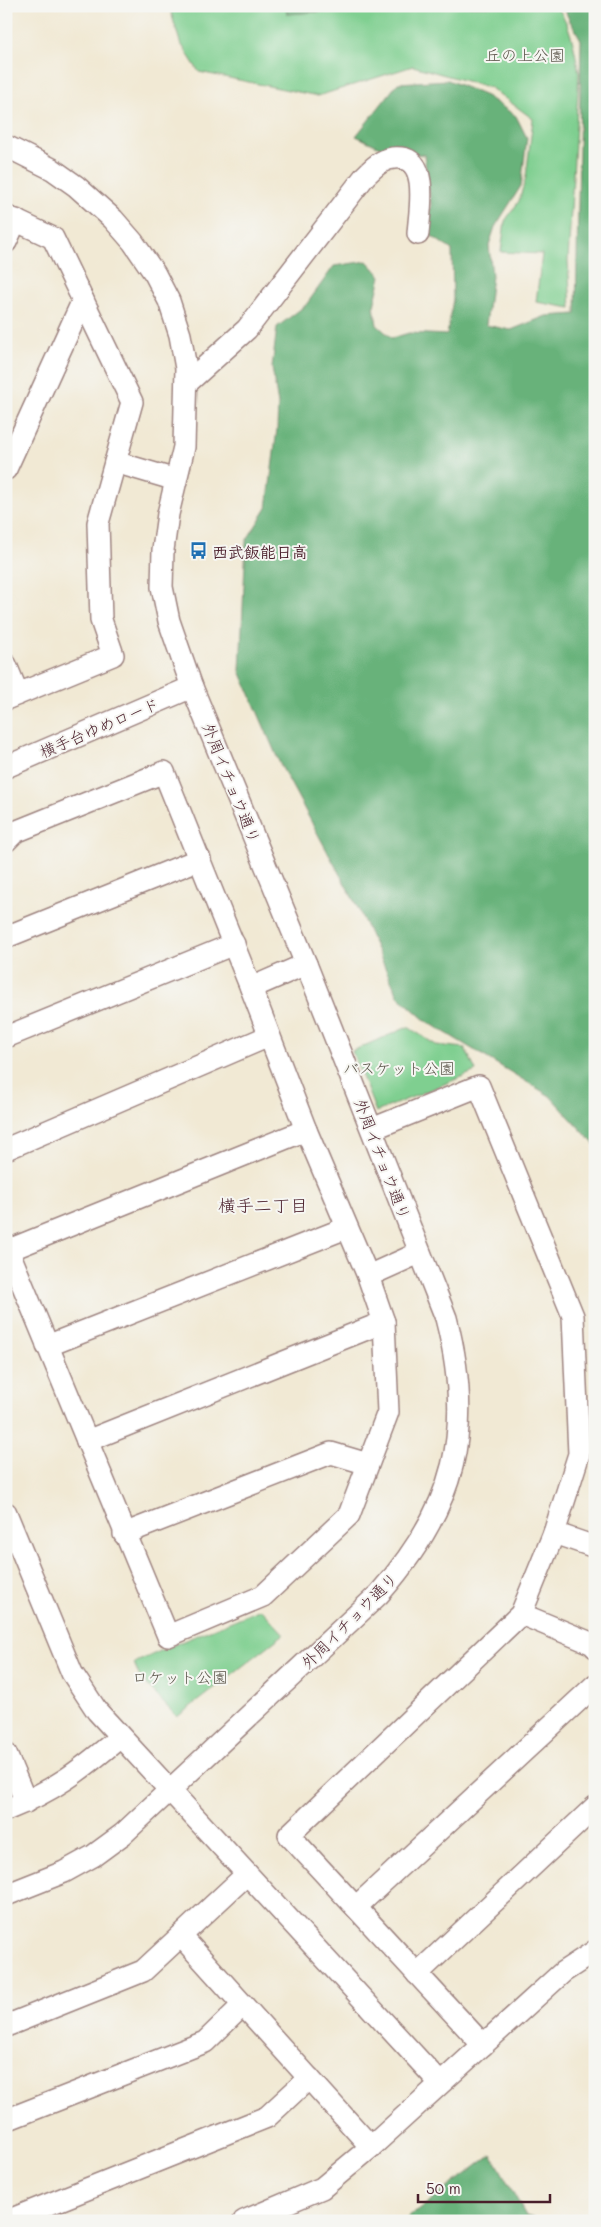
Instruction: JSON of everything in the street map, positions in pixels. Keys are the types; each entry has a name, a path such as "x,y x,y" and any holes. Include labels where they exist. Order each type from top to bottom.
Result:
{"street":[{"name":"外周イチョウ通り","path":"6,146 52,169 76,186 113,219 133,242 155,274 169,301 186,368 184,447 168,514 163,550 162,586 169,621 192,687 306,964 446,1318 459,1376 458,1442 451,1474 434,1517 401,1569 379,1594 124,1834 93,1856 64,1872 6,1895"},
{"path":"186,384 247,329 377,163 392,157 406,158 418,169 421,183 418,234"},
{"path":"6,242 11,218 52,238 132,402 98,523 101,620 113,655 12,696 6,665"},
{"path":"6,470 83,300"},
{"path":"115,462 176,480"},
{"name":"横手台ゆめロード","path":"6,767 192,687"},
{"path":"6,840 15,832 164,772 234,944 306,1130 368,1276 384,1322 388,1412 349,1515 263,1596 168,1636 124,1534 7,1248 306,1130"},
{"path":"6,937 200,859"},
{"path":"6,1037 234,944"},
{"path":"251,988 306,964"},
{"path":"6,1149 269,1036"},
{"path":"372,1129 479,1086 573,1316 579,1454 554,1533 521,1614 289,1835 482,2045"},
{"path":"47,1346 346,1228"},
{"path":"368,1276 420,1253"},
{"path":"87,1441 384,1322"},
{"path":"124,1534 331,1453 368,1464"},
{"path":"6,1513 72,1673 97,1711 440,2083"},
{"path":"554,1533 595,1548"},
{"path":"521,1614 593,1644 595,1647"},
{"path":"356,1907 595,1685"},
{"path":"6,1810 55,1788 78,1772 120,1737"},
{"path":"6,1754 26,1802"},
{"path":"417,1974 595,1807"},
{"path":"6,2026 143,1971 247,1874"},
{"path":"181,1936 371,2147"},
{"path":"244,2221 322,2188 371,2147 563,1972 595,1951"},
{"path":"6,2120 205,2042 243,2004"},
{"path":"7,2221 267,2117 309,2078"}],"green space":[{"name":"丘の上公園","path":"169,6 286,6 287,14 395,6 556,6 569,29 579,73 568,261 571,308 536,302 542,254 501,252 505,221 519,201 526,177 533,119 491,88 413,66 318,96 199,72 180,42"},
{"path":"286,6 395,6 287,14"},
{"path":"565,6 595,6 595,1145 550,1096 426,1021 398,996 358,908 280,764 240,671 246,541 267,508 277,429 278,404 272,368 277,327 306,305 334,266 367,261 381,276 374,306 377,325 392,338 409,333 447,335 453,299 452,250 427,233 431,205 424,155 384,149 356,136 398,83 448,80 486,96 516,116 527,138 521,186 495,227 489,245 492,276 486,325 511,330 546,316 576,314 581,40 569,19"},
{"name":"バスケット公園","path":"408,1027 436,1045 465,1048 476,1071 376,1112 352,1051"},
{"name":"ロケット公園","path":"261,1609 284,1634 177,1717 140,1678 134,1663"},
{"path":"492,2154 526,2216 543,2221 404,2221"}],"place":[{"name":"西武飯能日高","path":"198,551"}],"district":[{"name":"横手二丁目","path":"263,1205"}]}
